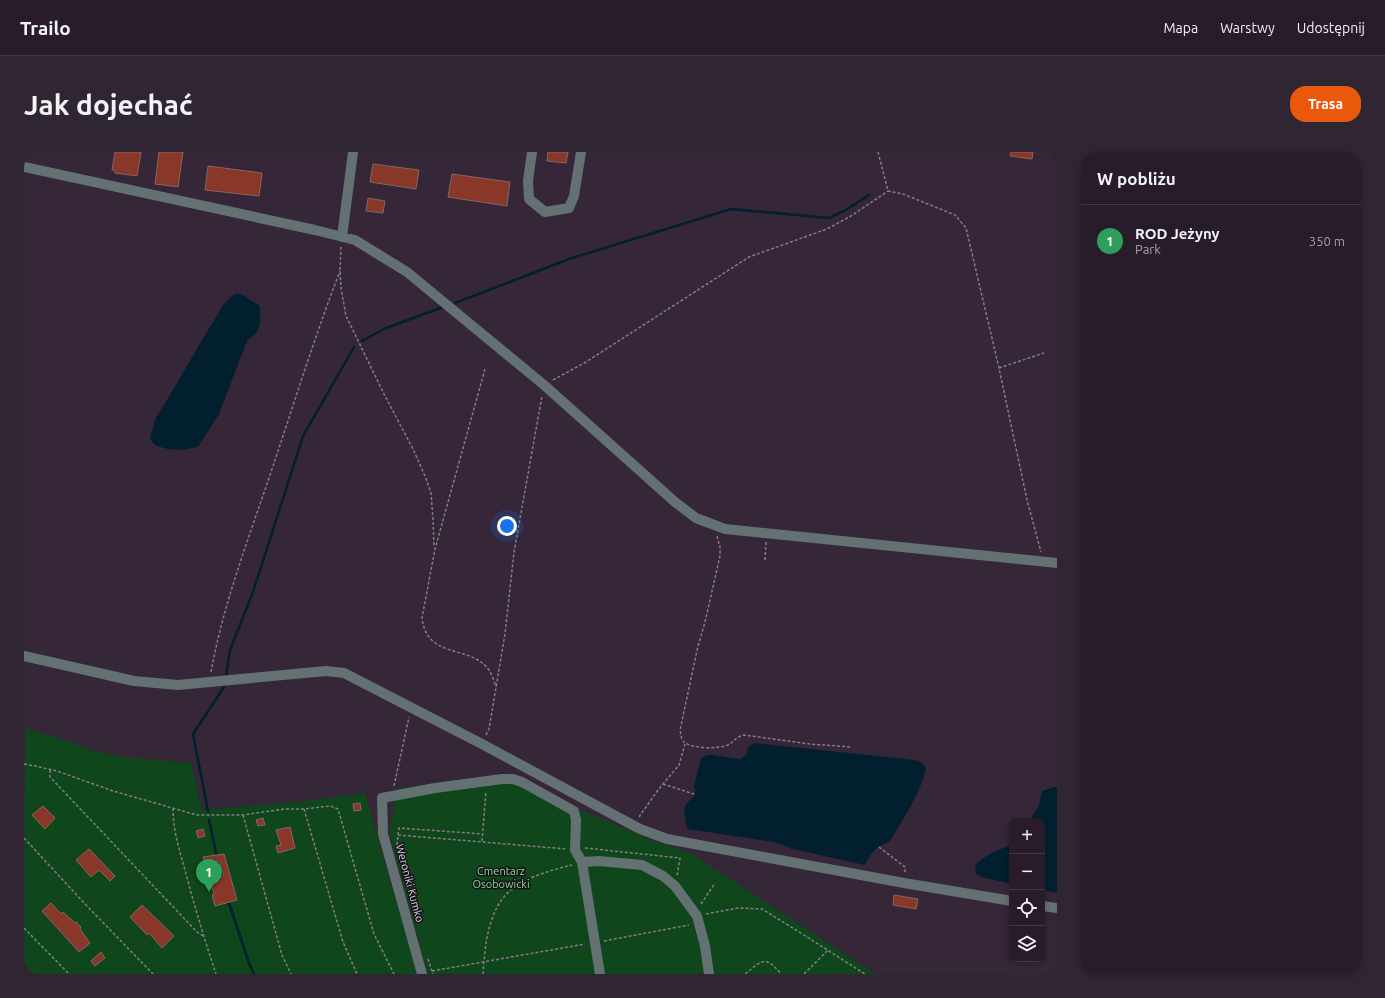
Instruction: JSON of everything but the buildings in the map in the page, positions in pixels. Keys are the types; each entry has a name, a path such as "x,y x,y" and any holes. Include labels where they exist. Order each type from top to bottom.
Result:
{"lane":[{"path":"342,237 353,152"},
{"path":"532,152 528,181 529,199 546,212 569,208 574,196 581,152"},
{"path":"24,167 355,240 407,272 544,384 675,502 696,518 709,523 725,529 1057,563"},
{"path":"24,656 134,681 178,685 326,671 344,673 482,744 633,826 667,839 904,883 1009,900"},
{"path":"486,781 513,779 529,786 574,811 576,820 575,850 582,862 600,974"},
{"name":"Weroniki Kumko","path":"427,972 383,834 382,798 435,788 486,781"},
{"path":"582,862 599,861 642,864 655,870 675,886 698,920 705,946 709,974"},
{"path":"1045,906 1057,908"}],"path":[{"path":"878,152 888,191"},
{"path":"482,744 489,729 504,634 514,552 544,384 586,362 749,257 826,229 851,216 888,191 903,194 955,215 966,228 999,368 1027,500 1043,562"},
{"path":"342,237 340,271 342,299 346,316 425,476 431,493 434,519 434,549"},
{"path":"209,682 216,646 240,565 308,359 340,271"},
{"path":"999,368 1044,353"},
{"path":"485,369 434,549 422,618 423,627 432,640 439,646 470,656 483,664 492,675 496,687"},
{"path":"709,523 717,538 720,547 720,556 698,646 680,730 682,739 685,743 703,748 723,746 729,744 736,737 744,735 810,744 851,747"},
{"path":"765,560 766,533"},
{"path":"394,788 411,708"},
{"path":"633,826 663,784 679,765 685,743"},
{"path":"24,764 50,770 114,791 197,815 243,815 284,809 304,809 330,806 338,809 374,934 394,974"},
{"path":"50,770 50,777 198,933 204,936"},
{"path":"482,841 486,781"},
{"path":"663,784 694,794"},
{"path":"173,808 173,825 216,974"},
{"path":"304,809 343,942 357,974"},
{"path":"243,815 282,955 290,974"},
{"path":"397,846 399,828 483,834"},
{"path":"398,835 572,849"},
{"path":"24,838 153,974"},
{"path":"879,847 905,867 904,883"},
{"path":"483,974 486,942 493,916 502,899 512,889 531,878 582,862"},
{"path":"698,920 703,900 715,883"},
{"path":"427,972 595,942 698,920 738,908 762,909 865,974"},
{"path":"24,928 69,974"},
{"path":"804,974 828,950"},
{"path":"427,972 428,956"},
{"path":"745,974 760,962 764,961 770,962 781,974"},
{"path":"427,972 433,974"}],"green space":[{"path":"25,728 68,741 89,750 126,757 191,763 202,810 298,802 365,793 417,974 24,974"},
{"name":"Cmentarz Osobowicki","path":"510,774 579,809 651,840 690,853 876,974 428,974 389,830 398,788"}],"water":[{"path":"234,294 241,294 260,306 260,322 258,330 247,341 219,414 198,447 171,449 154,444 150,438 155,420 223,305"},
{"path":"754,743 914,760 920,762 926,767 921,785 894,834 889,842 874,850 865,865 793,849 774,842 688,829 684,810 686,804 694,796 694,786 701,758 711,755 740,759 746,755 748,748"},
{"path":"1057,787 1057,893 1045,891 1045,818 1031,818 1039,805 1042,791"},
{"path":"1009,845 1009,883 981,877 976,874 976,865 987,856"}],"waterway":[{"path":"455,303 572,258 731,209 829,218 844,211 869,195"},
{"path":"362,341 386,328 443,307"},
{"path":"226,676 230,650 253,592 303,436 354,347"},
{"path":"208,811 193,734 224,687"},
{"path":"209,820 222,880"},
{"path":"228,900 254,974"}],"place":[{"name":"ROD Jeżyny","path":"209,892"}]}
